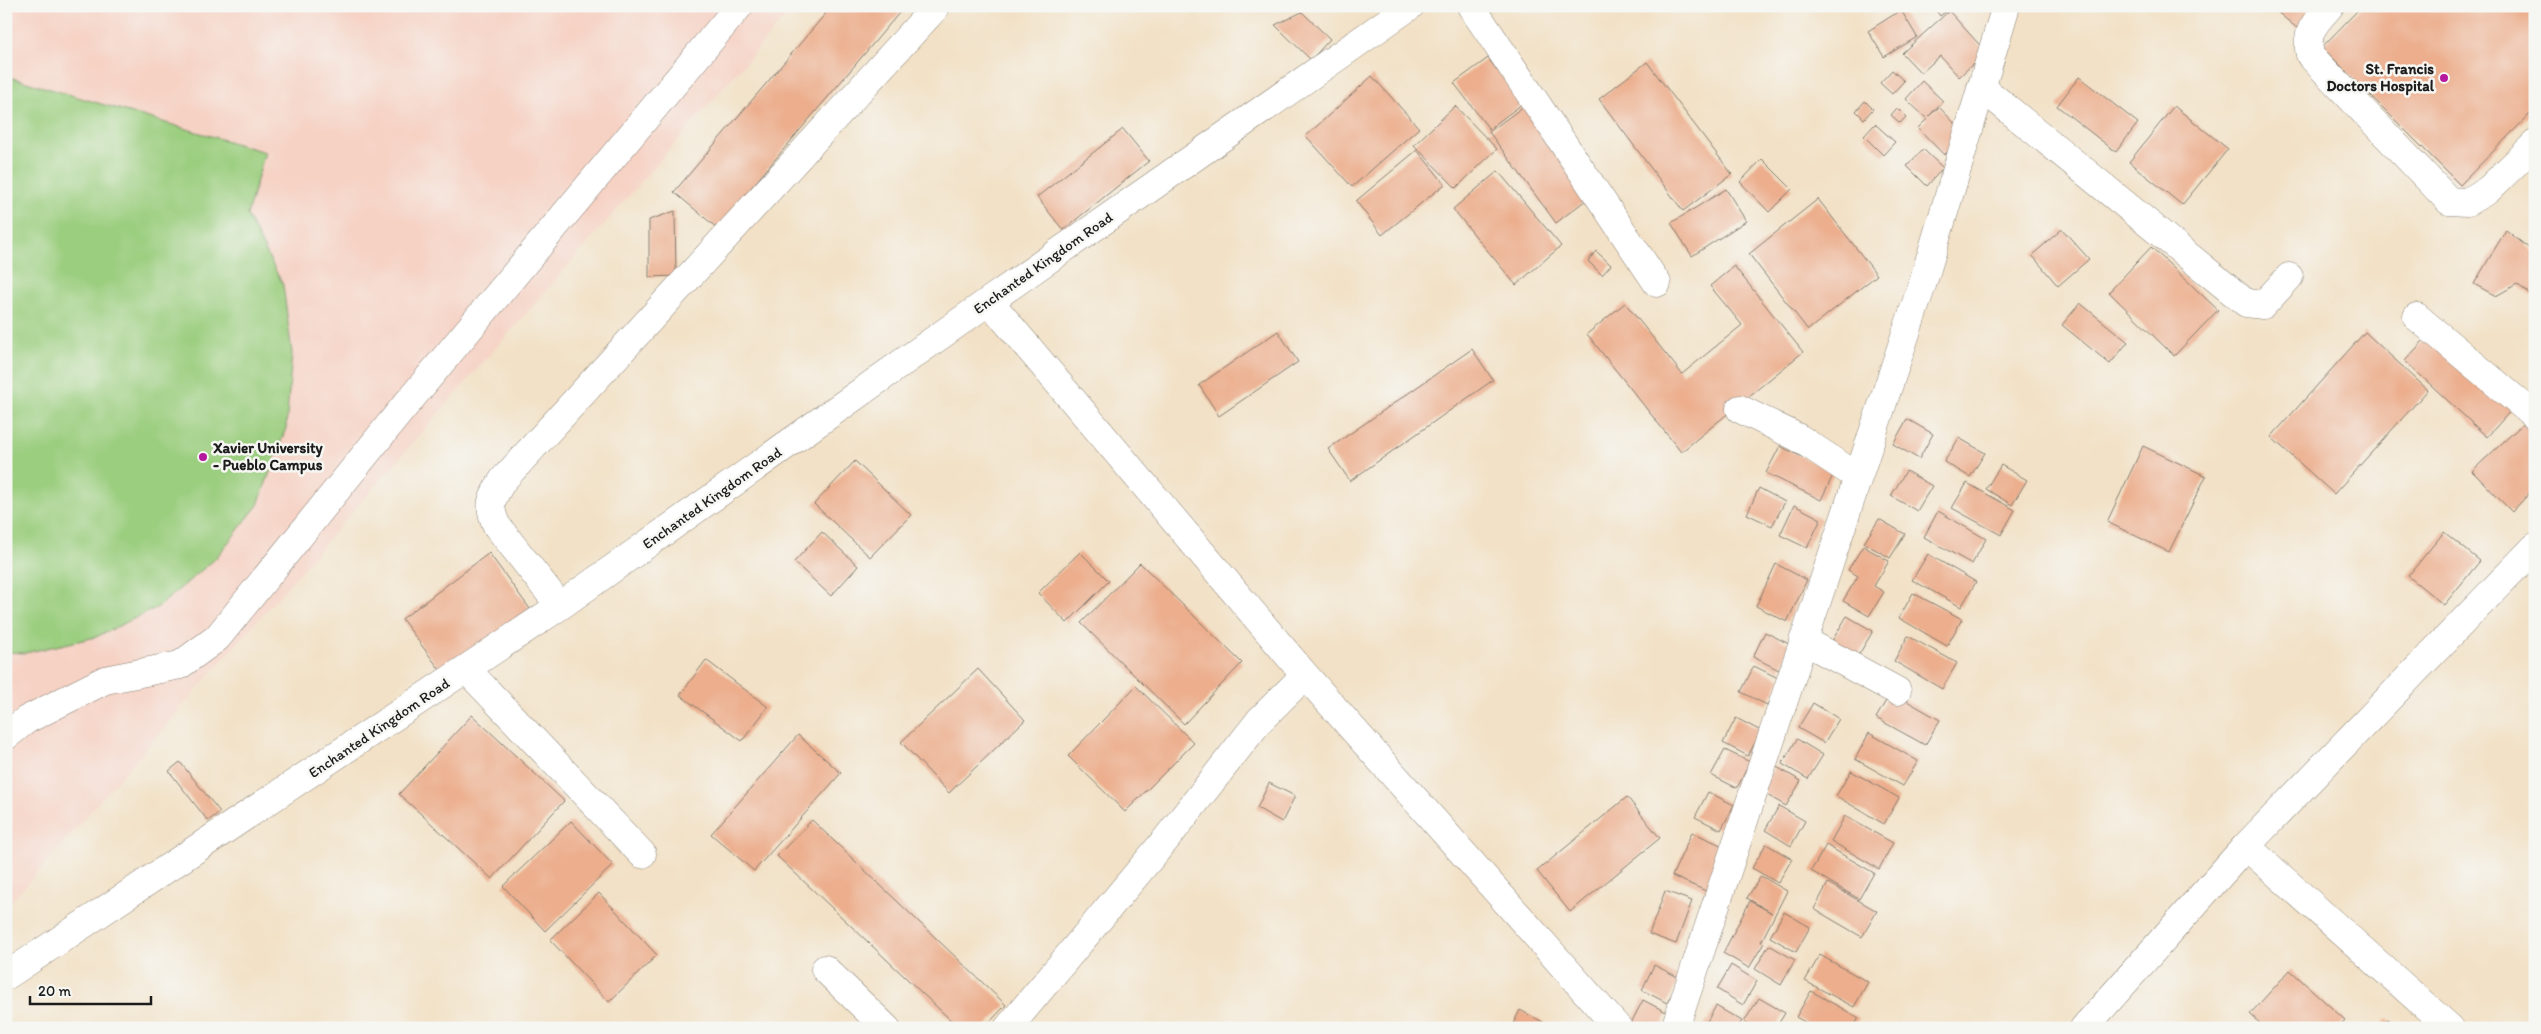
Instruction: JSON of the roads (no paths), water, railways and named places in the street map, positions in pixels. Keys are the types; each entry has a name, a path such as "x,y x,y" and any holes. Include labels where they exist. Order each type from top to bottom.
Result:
{"street":[{"path":"6,736 26,720 105,680 180,665 217,638 405,405 739,6"},
{"name":"Enchanted Kingdom Road","path":"6,976 560,606 989,301 1410,6"},
{"path":"1471,6 1657,283"},
{"path":"1675,1028 1923,282 2006,6"},
{"path":"2330,6 2316,22 2306,40 2310,55 2449,202 2468,202 2488,190 2535,144"},
{"path":"560,606 497,526 490,511 493,497 503,480 934,9"},
{"path":"1981,87 2246,303 2263,305 2289,277"},
{"path":"989,301 1304,675 1618,1028"},
{"path":"2417,317 2535,416"},
{"path":"1740,409 1799,438 1858,478"},
{"path":"2084,1028 2246,846 2535,547"},
{"path":"1803,640 1897,691"},
{"path":"466,670 642,854"},
{"path":"1008,1028 1167,838 1260,720 1304,675"},
{"path":"2246,846 2450,1028"},
{"path":"825,969 886,1028"}],"place":[{"name":"St. Francis Doctors Hospital","path":"2444,78"},
{"name":"Xavier University - Pueblo Campus","path":"203,457"}]}
